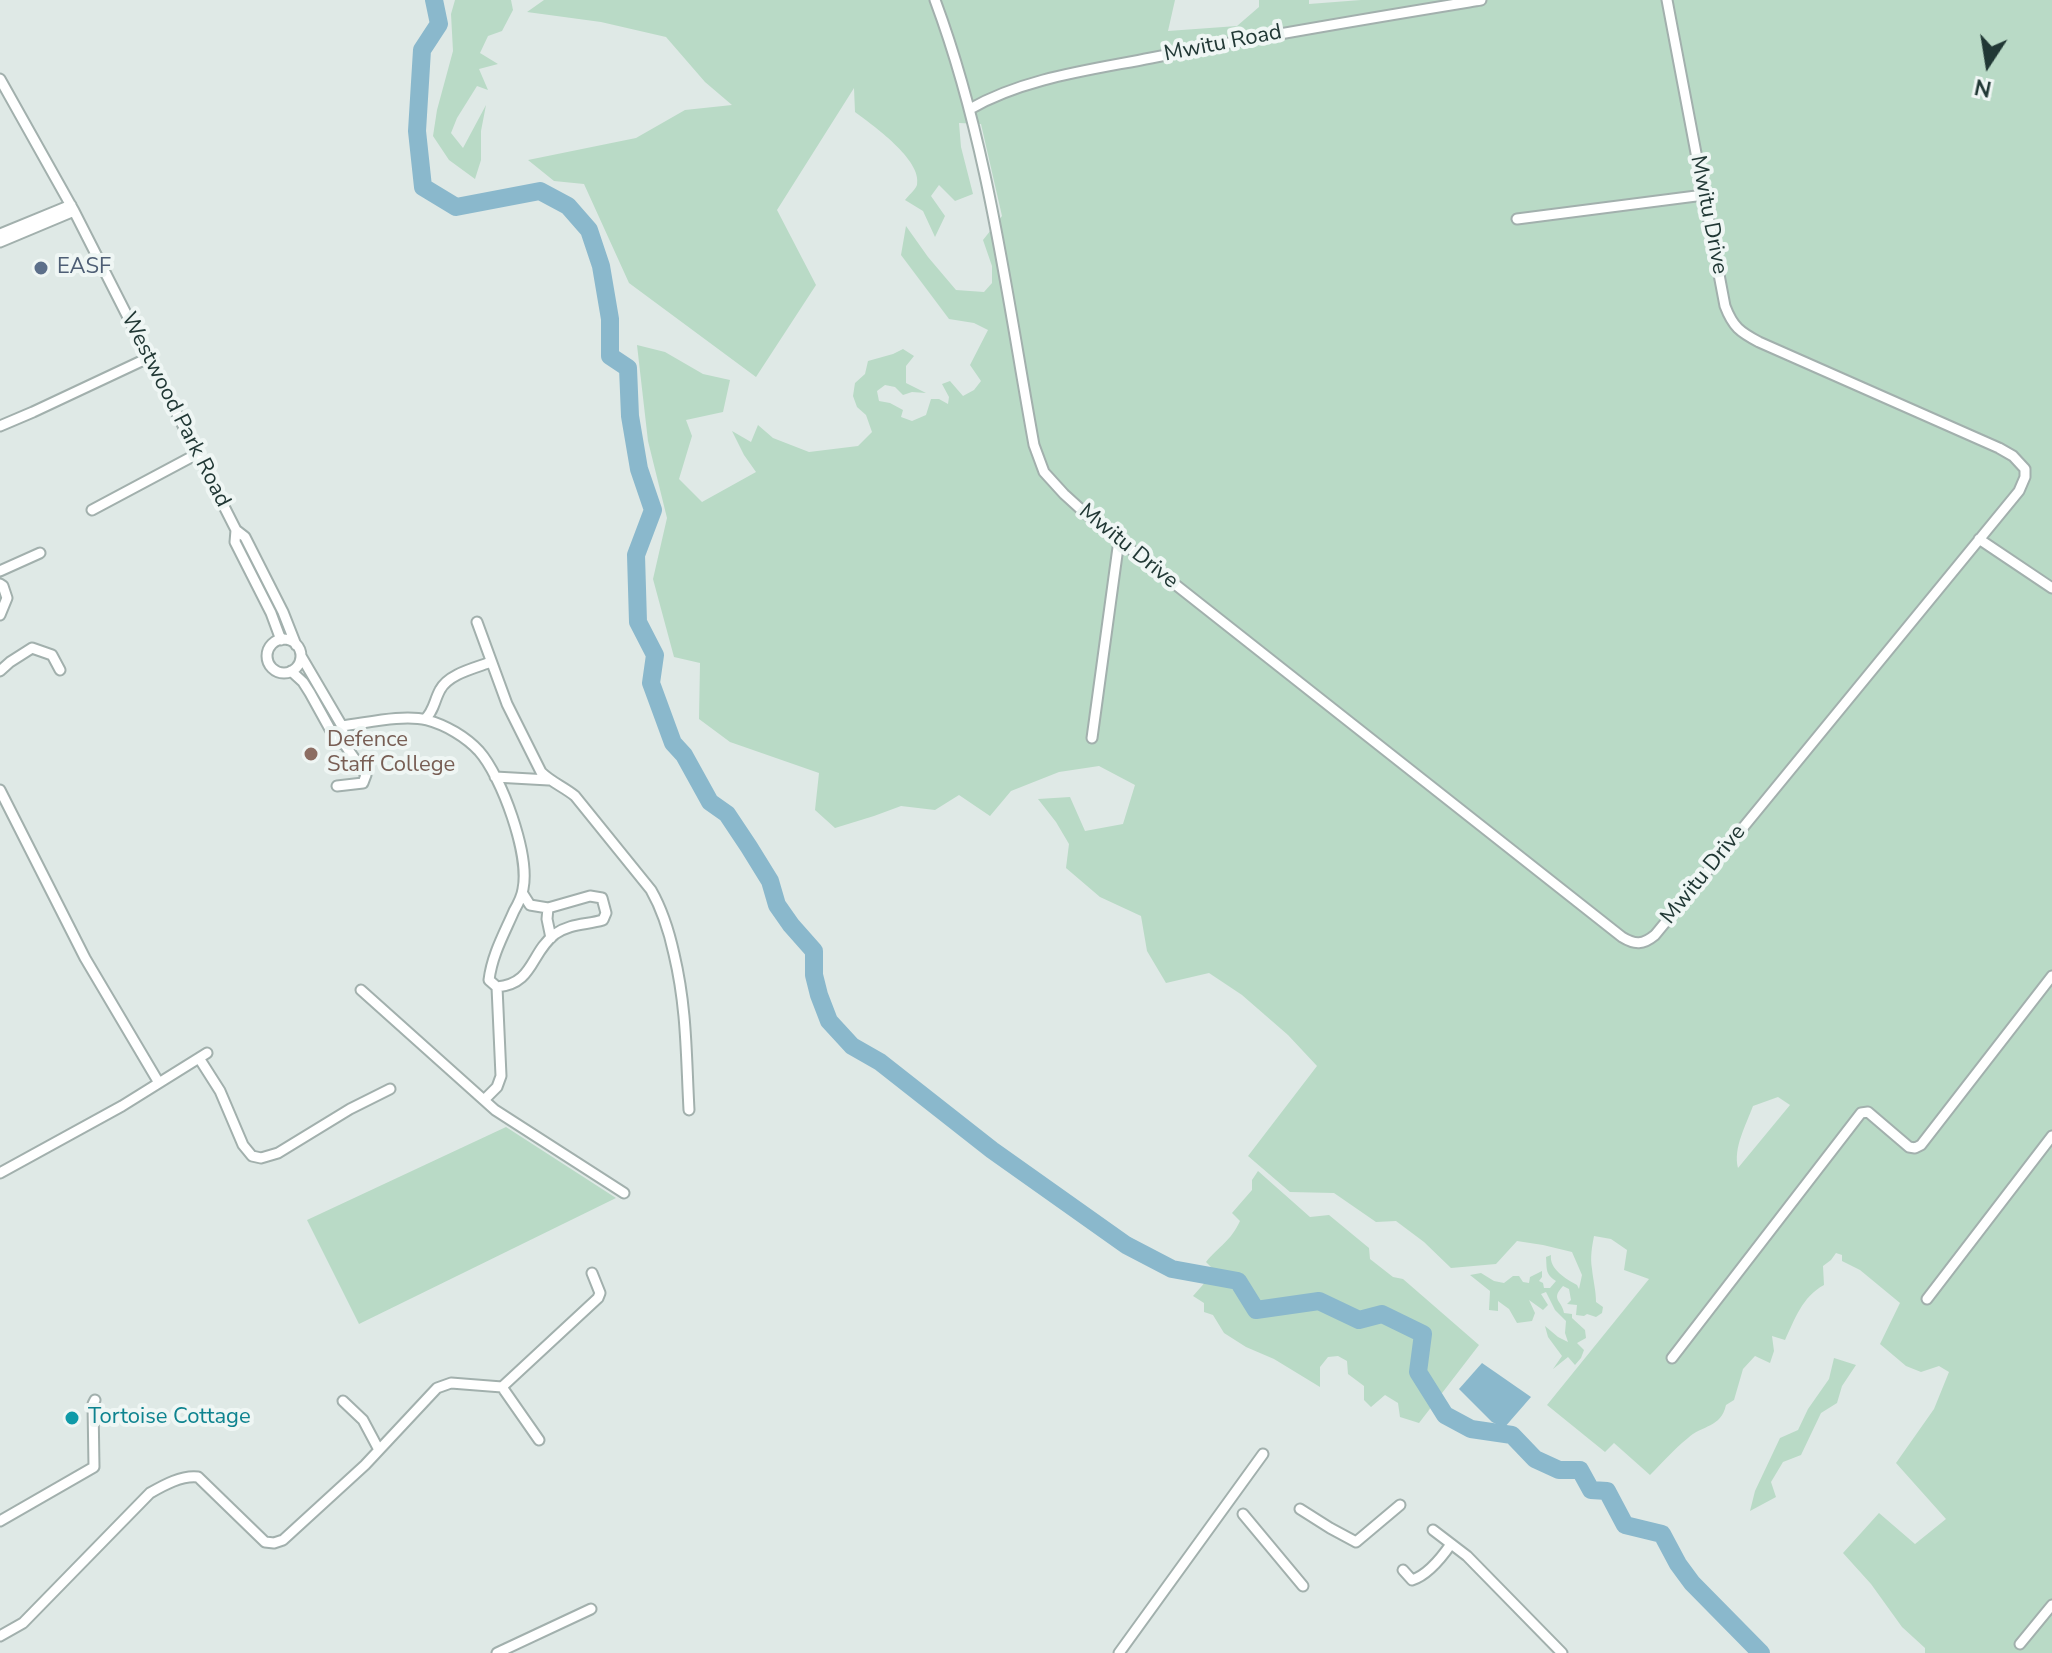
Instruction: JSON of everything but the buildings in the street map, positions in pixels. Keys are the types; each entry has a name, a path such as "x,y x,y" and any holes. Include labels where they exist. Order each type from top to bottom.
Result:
{"street":[{"name":"Mwitu Drive","path":"935,0 970,109 998,242 1034,445 1044,472 1064,494 1246,642 1631,943 1639,943 1655,935 2019,491 2025,477 2025,469 2013,456 1999,448 1759,342 1741,332 1731,320 1725,306 1667,0"},
{"name":"Mwitu Road","path":"970,109 998,95 1057,76 1245,39 1481,0"},
{"name":"Westwood Park Road","path":"0,79 72,208 236,530 245,537 283,612 298,650 342,726"},
{"path":"1517,219 1704,195"},
{"path":"0,234 72,208"},
{"path":"0,242 72,208"},
{"path":"0,426 148,358"},
{"path":"92,510 197,454"},
{"name":"Westwood Park Road","path":"236,530 235,542 271,613 281,640"},
{"path":"1979,539 2052,588"},
{"path":"1092,738 1119,540"},
{"path":"0,571 40,553"},
{"path":"0,584 7,598 0,615"},
{"path":"477,622 507,704 541,772 582,804 651,890 661,907 681,986 686,1024 689,1110"},
{"path":"281,640 287,640 298,650 299,663 291,671 277,672 268,662 269,648 281,640"},
{"path":"0,671 32,648 52,655 60,670"},
{"path":"425,719 431,714 446,681 491,662"},
{"path":"291,671 303,682 336,740 345,745 366,775 363,783 337,786"},
{"path":"345,745 342,726 425,719 448,728 474,746 495,777 508,806 525,877 523,894 491,963 489,980 497,987 501,1076 497,1087 484,1100"},
{"path":"495,777 549,780"},
{"path":"0,790 85,958 159,1083"},
{"path":"497,987 518,982 556,933 577,924 603,920 606,913 602,898 590,896 548,908 530,905 523,894"},
{"path":"573,902 577,924"},
{"path":"548,908 551,938"},
{"path":"1672,1358 1861,1113 1868,1112 1909,1147 1921,1145 2052,976"},
{"path":"361,990 495,1110 624,1193"},
{"path":"0,1173 122,1106 203,1055 243,1145 252,1156 261,1158 278,1153 350,1109 390,1089"},
{"path":"1927,1299 2052,1136"},
{"path":"0,1636 23,1623 150,1493 165,1484 190,1476 198,1477 265,1542 283,1540 379,1450 437,1388 451,1383 502,1387 598,1298 600,1293 592,1273"},
{"path":"502,1387 539,1440"},
{"path":"0,1521 94,1467 95,1400"},
{"path":"343,1401 363,1420 379,1450"},
{"path":"1119,1653 1263,1454"},
{"path":"1300,1509 1356,1542 1400,1505"},
{"path":"1243,1514 1303,1586"},
{"path":"1433,1530 1467,1556 1562,1653"},
{"path":"1403,1570 1412,1580 1420,1578 1451,1544"},
{"path":"2020,1644 2052,1605"},
{"path":"497,1653 591,1609"}],"green space":[{"path":"455,0 511,0 513,10 502,31 488,36 480,53 498,64 479,69 488,90 477,86 451,133 463,148 486,105 481,131 481,160 475,179 449,160 433,136 453,51 451,14"},
{"path":"544,0 1175,0 1168,31 1237,26 1259,7 1259,0 1309,0 1309,4 1361,0 2052,0 2052,1653 1925,1653 1925,1648 1902,1627 1871,1584 1843,1553 1879,1513 1915,1544 1946,1519 1896,1463 1934,1409 1949,1372 1939,1366 1921,1372 1906,1366 1880,1344 1900,1303 1860,1270 1842,1261 1842,1255 1836,1253 1823,1266 1824,1285 1805,1302 1785,1340 1772,1336 1774,1351 1770,1363 1755,1356 1743,1369 1734,1400 1726,1405 1720,1418 1688,1438 1650,1475 1614,1443 1605,1452 1547,1405 1649,1279 1624,1270 1627,1250 1611,1239 1594,1236 1591,1260 1596,1302 1603,1307 1602,1313 1596,1317 1576,1315 1577,1305 1567,1304 1571,1300 1569,1289 1563,1286 1557,1294 1564,1313 1572,1314 1572,1318 1585,1330 1586,1338 1577,1343 1584,1350 1575,1365 1568,1357 1553,1369 1562,1356 1548,1337 1545,1326 1568,1342 1566,1321 1555,1310 1546,1292 1541,1294 1548,1305 1543,1310 1529,1300 1535,1313 1532,1321 1517,1323 1509,1309 1498,1301 1498,1311 1489,1310 1490,1291 1470,1275 1481,1273 1504,1283 1513,1276 1519,1276 1523,1282 1529,1283 1530,1277 1542,1271 1539,1281 1544,1288 1550,1288 1556,1281 1547,1271 1546,1257 1551,1255 1555,1269 1579,1289 1582,1275 1572,1252 1517,1241 1496,1264 1451,1268 1396,1221 1376,1222 1334,1193 1290,1192 1248,1156 1317,1066 1288,1035 1242,995 1209,973 1166,983 1147,951 1141,916 1100,897 1066,868 1069,844 1038,799 1070,797 1085,831 1123,824 1135,785 1099,766 1059,772 1011,791 990,816 959,795 935,810 901,806 835,828 815,810 819,773 730,742 699,719 700,663 674,657 653,579 667,518 648,441 637,345 665,352 703,374 730,380 723,412 686,420 692,436 679,479 702,502 756,472 732,431 751,442 758,425 773,438 809,452 858,446 872,432 866,415 857,407 853,396 855,383 865,374 868,361 903,349 914,356 906,366 906,383 926,393 903,395 895,387 885,385 877,391 879,401 903,410 901,417 912,421 926,415 931,399 948,404 949,397 942,384 950,381 963,396 974,390 981,381 970,365 988,330 974,323 949,319 901,255 906,226 956,290 984,292 992,283 992,266 983,240 1002,216 981,124 959,123 961,147 973,194 955,201 939,185 931,196 945,216 935,237 923,211 905,200 917,185 917,175 912,165 894,144 855,112 854,88 777,210 816,285 756,377 629,283 584,184 554,181 528,160 636,138 685,110 732,105 705,82 666,37 601,22 527,12","holes":["1778,1097 1790,1105 1738,1168 1739,1145 1753,1106"]},
{"path":"506,1127 616,1198 359,1324 307,1220"},
{"path":"1258,1171 1310,1217 1329,1215 1369,1248 1370,1259 1393,1277 1403,1279 1479,1345 1419,1423 1400,1417 1398,1403 1385,1395 1371,1407 1364,1400 1364,1386 1348,1374 1347,1361 1338,1356 1328,1357 1320,1367 1320,1387 1224,1333 1213,1315 1204,1312 1204,1303 1193,1296 1215,1271 1206,1262 1229,1239 1240,1221 1232,1213 1252,1190 1252,1180"},
{"path":"1834,1358 1856,1365 1842,1386 1837,1403 1821,1413 1801,1455 1783,1462 1771,1482 1776,1497 1750,1511 1755,1491 1780,1438 1798,1430 1829,1379"}],"water":[{"path":"1482,1363 1531,1397 1504,1428 1492,1422 1459,1389"}],"waterway":[{"path":"434,0 439,24 422,50 417,131 423,187 456,207 540,191 568,206 589,230 601,266 610,319 610,356 628,368 630,416 639,469 653,510 636,555 638,622 655,655 651,683 673,743 684,755 710,802 727,814 770,881 777,905 814,951 814,975 829,1021 852,1046 880,1062 992,1150 1126,1245 1172,1269 1238,1281 1256,1310 1319,1301 1359,1320 1382,1314 1423,1334 1418,1372 1445,1415 1471,1429 1512,1435 1535,1459 1559,1470 1580,1470 1591,1490 1607,1491 1625,1525 1662,1534 1692,1583 1761,1653"}],"place":[{"name":"EASF","path":"41,268"},
{"name":"Defence Staff College","path":"311,754"},
{"name":"Tortoise Cottage","path":"72,1418"}]}
